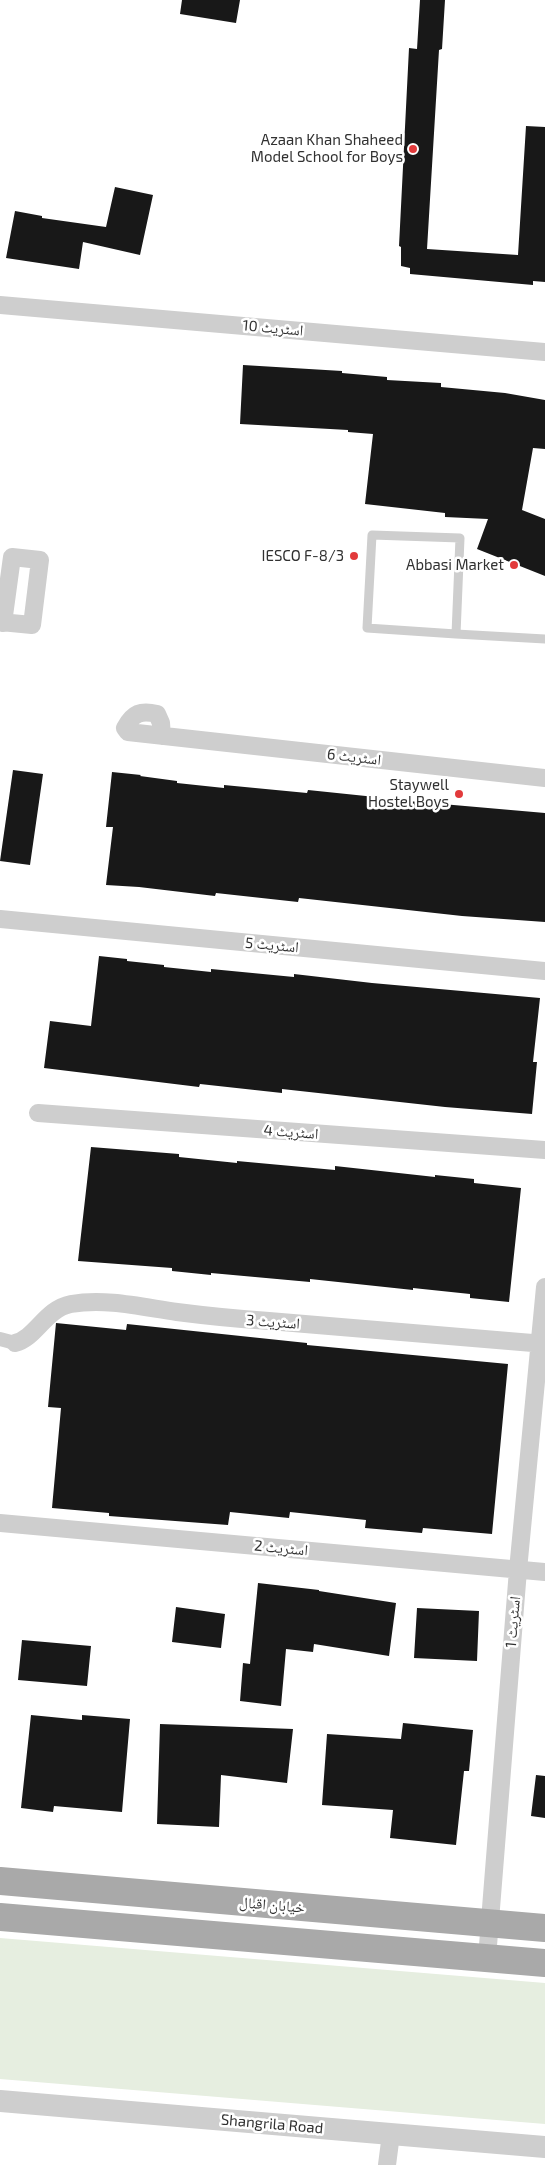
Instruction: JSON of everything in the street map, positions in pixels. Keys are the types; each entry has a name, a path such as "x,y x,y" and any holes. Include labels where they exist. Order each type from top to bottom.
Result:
{"main road":[{"name":"خیابان اقبال","path":"0,1882 545,1928"},
{"path":"0,1917 545,1962"}],"street":[{"name":"اسٹریٹ 10","path":"0,305 545,352"},
{"name":"اسٹریٹ 6","path":"162,736 545,778"},
{"name":"اسٹریٹ 5","path":"0,919 545,971"},
{"name":"اسٹریٹ 4","path":"38,1113 545,1150"},
{"name":"اسٹریٹ 1","path":"488,1958 489,1924 518,1570 542,1344 545,1287"},
{"name":"اسٹریٹ 3","path":"7,1341 26,1337 48,1315 68,1305 112,1302 224,1319 278,1321 542,1344"},
{"name":"اسٹریٹ 2","path":"8,1524 545,1572"},
{"name":"Shangrila Road","path":"0,2101 545,2147"},
{"path":"387,2165 391,2134"}],"lane":[{"path":"456,634 460,538 372,535 367,628 456,634 545,639"}],"shaded area":[{"path":"0,1938 545,1983 545,2124 0,2079"}],"building":[{"path":"182,0 240,0 236,23 180,14"},
{"path":"420,0 445,0 442,49 439,50 427,249 518,255 526,126 545,127 545,282 533,281 533,285 410,274 410,268 401,266 401,247 399,246 409,48 417,49"},
{"path":"115,187 153,195 140,255 83,242 79,269 6,258 15,211 42,216 42,218 106,227"},
{"path":"243,365 342,371 342,373 387,377 387,380 441,383 441,387 505,393 545,400 545,449 533,448 522,510 545,519 545,576 477,549 488,519 445,517 445,513 365,504 373,434 348,432 348,430 240,424"},
{"path":"13,770 43,774 30,865 0,861"},
{"path":"112,772 177,781 177,783 224,788 224,785 307,793 308,790 385,799 545,813 545,922 462,916 299,898 298,902 216,893 215,896 106,885 113,827 106,827"},
{"path":"99,956 164,965 164,967 211,972 211,969 294,977 294,974 540,998 533,1062 537,1062 532,1114 445,1107 282,1089 282,1093 200,1084 199,1087 44,1068 50,1021 91,1026"},
{"path":"91,1147 179,1154 179,1157 237,1163 237,1161 335,1170 335,1166 435,1177 435,1175 474,1179 474,1183 521,1188 509,1302 470,1298 470,1294 413,1288 413,1290 310,1279 310,1282 211,1273 211,1275 172,1271 172,1268 78,1261"},
{"path":"56,1323 126,1330 127,1324 307,1343 307,1345 508,1364 492,1534 423,1528 422,1533 365,1528 366,1520 290,1512 289,1518 230,1512 228,1525 109,1516 109,1513 52,1508 61,1408 48,1407"},
{"path":"258,1583 319,1590 396,1603 389,1656 314,1644 313,1652 286,1649 281,1706 240,1701 243,1663 250,1664"},
{"path":"176,1607 225,1614 221,1648 172,1642"},
{"path":"417,1608 479,1611 477,1661 414,1658"},
{"path":"22,1640 91,1646 87,1686 18,1680"},
{"path":"31,1715 82,1720 82,1715 130,1719 122,1812 54,1806 53,1812 21,1808"},
{"path":"403,1723 473,1730 469,1771 464,1771 456,1845 390,1838 393,1810 322,1805 327,1734 401,1739"},
{"path":"160,1724 293,1729 287,1783 221,1775 219,1827 157,1824"},
{"path":"536,1775 545,1776 545,1818 531,1816"}],"place":[{"name":"Azaan Khan Shaheed Model School for Boys","path":"413,149"},
{"name":"IESCO F-8/3","path":"354,556"},
{"name":"Abbasi Market","path":"514,565"},
{"name":"Staywell Hostel Boys","path":"459,794"}]}
